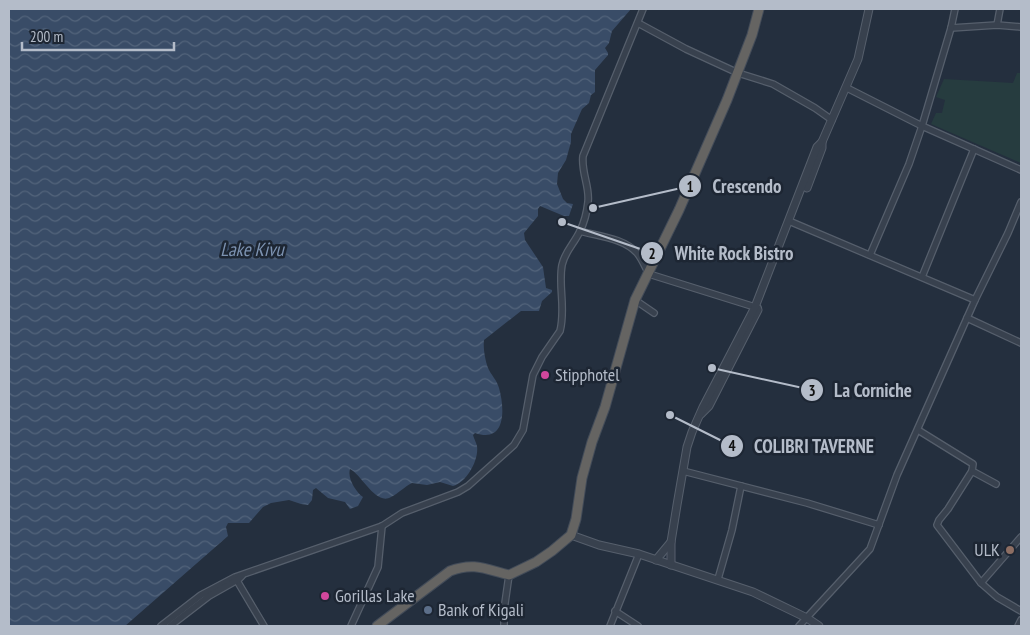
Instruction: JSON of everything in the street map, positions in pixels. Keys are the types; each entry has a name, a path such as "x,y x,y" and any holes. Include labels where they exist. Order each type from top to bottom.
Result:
{"highway":[{"path":"377,626 450,571 473,566 509,574 536,562 571,534 576,519 582,478 592,442 605,407 635,300 679,210 738,73 755,27 759,9"}],"street":[{"path":"162,626 169,625 203,597 238,578 382,526 402,513 458,492 468,486 519,438 526,420 533,375 560,331 563,307 562,268 566,253 580,231 588,204 589,195 582,166 583,156 643,9"},
{"path":"671,565 671,542 683,471 692,432 701,414 702,407 724,374 757,308 792,222 817,147 822,142 858,59 869,9"},
{"path":"870,255 909,164 922,126 955,9"},
{"path":"997,25 1000,9"},
{"path":"638,23 686,50 738,73 773,84 832,120"},
{"path":"951,28 997,25 1021,27"},
{"path":"847,88 922,126 1021,170"},
{"path":"922,277 974,149"},
{"path":"799,626 870,550 897,475 1021,202"},
{"path":"792,222 975,300"},
{"path":"580,231 622,243 632,249 637,253 649,274 757,308"},
{"path":"635,300 654,313"},
{"path":"967,318 1021,343"},
{"path":"918,430 973,464 972,470 948,509 938,520 937,525 980,583 996,597 1021,611"},
{"path":"972,470 996,484"},
{"path":"683,471 807,503 878,525"},
{"path":"718,580 732,530 741,486"},
{"path":"351,626 378,567 382,526"},
{"path":"571,534 599,545 639,554 753,592 807,618 819,626"},
{"path":"980,583 1021,538"},
{"path":"656,560 671,542"},
{"path":"610,626 639,554"},
{"path":"504,626 504,610 509,574"},
{"path":"238,578 264,626"},
{"path":"616,611 638,626"},
{"path":"1018,626 1021,620"}],"green space":[{"path":"1017,73 1021,73 1021,163 931,124 936,113 942,113 945,100 936,97 944,79 1013,83"}],"water":[{"name":"Lake Kivu","path":"9,9 631,9 612,31 609,43 605,48 608,55 595,70 595,92 591,95 589,103 582,109 571,134 571,142 566,160 558,173 557,184 563,199 567,203 573,204 569,216 564,216 540,206 538,216 524,233 525,240 543,267 546,288 552,290 552,292 542,301 539,311 521,311 484,340 488,368 497,382 501,396 501,422 493,434 475,433 473,435 477,446 476,458 471,470 463,480 453,486 440,482 427,485 412,483 385,499 375,494 350,469 349,473 353,484 363,497 358,506 350,509 345,502 328,498 316,488 313,490 312,500 308,505 289,500 271,503 263,507 249,523 228,523 226,527 228,536 125,626 9,626"}],"place":[{"name":"Crescendo","path":"593,208"},
{"name":"White Rock Bistro","path":"562,222"},
{"name":"La Corniche","path":"712,368"},
{"name":"Stipphotel","path":"545,375"},
{"name":"COLIBRI TAVERNE","path":"670,415"},
{"name":"ULK","path":"1010,550"},
{"name":"Gorillas Lake","path":"325,596"},
{"name":"Bank of Kigali","path":"428,610"}]}
